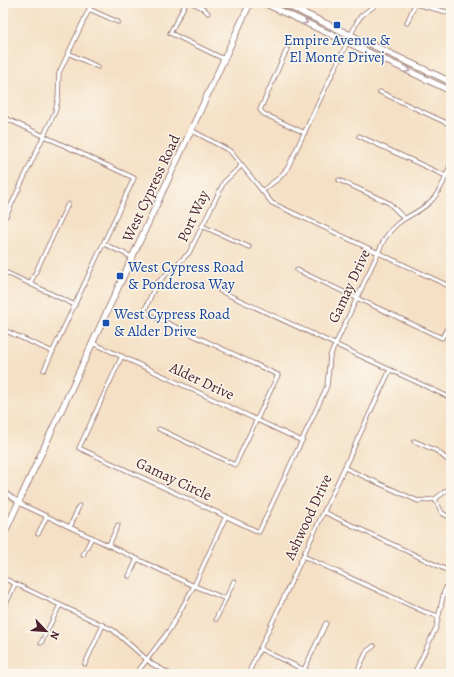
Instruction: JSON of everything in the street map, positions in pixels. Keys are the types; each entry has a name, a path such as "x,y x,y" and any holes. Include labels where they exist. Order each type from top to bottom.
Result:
{"street":[{"path":"6,216 57,106 58,79 68,53 92,3"},
{"path":"186,3 170,34 224,59"},
{"path":"192,3 208,13"},
{"name":"West Cypress Road","path":"3,536 250,3"},
{"path":"264,3 451,91"},
{"path":"282,3 451,82"},
{"path":"262,191 279,178 287,169 350,35 361,16 378,3"},
{"path":"407,23 413,4 451,13"},
{"path":"89,9 118,22"},
{"path":"287,49 260,110 264,114 305,132"},
{"path":"68,53 98,67"},
{"path":"380,92 451,125"},
{"path":"3,117 134,178 44,370"},
{"path":"191,130 226,148 242,165 267,198 278,206 451,287"},
{"path":"360,136 446,176"},
{"name":"Gamay Drive","path":"302,441 327,386 328,364 336,344 378,253 390,231 404,218 429,202 440,190 451,162"},
{"name":"Port Way","path":"242,165 224,182 189,253 156,284 144,312 278,375 256,420"},
{"path":"339,180 389,203 404,218"},
{"path":"30,284 68,204"},
{"path":"202,226 249,247"},
{"path":"104,244 132,257"},
{"path":"297,270 442,338 451,321"},
{"path":"3,271 75,305"},
{"path":"220,291 451,398"},
{"path":"3,337 6,331 53,352"},
{"name":"Alder Drive","path":"93,343 302,441"},
{"name":"Gamay Circle","path":"122,356 79,448 259,532 302,441"},
{"name":"Ashwood Drive","path":"248,674 390,370"},
{"path":"159,429 235,465 256,420"},
{"path":"414,441 437,451 451,463"},
{"path":"345,468 418,501 435,499 451,487"},
{"path":"3,491 19,502 92,538 194,586 226,599"},
{"path":"435,499 442,513 451,518"},
{"path":"70,527 79,506"},
{"path":"324,512 451,572"},
{"path":"38,534 47,516"},
{"path":"136,674 146,658 170,629 194,586 226,516"},
{"path":"109,545 118,524"},
{"path":"84,555 92,538"},
{"path":"303,556 425,612 438,616"},
{"path":"129,576 137,559"},
{"path":"414,674 431,639 444,592 451,577"},
{"path":"3,578 103,625 121,636 146,658 170,674"},
{"path":"216,619 234,582"},
{"path":"3,610 15,584"},
{"path":"42,643 60,605"},
{"path":"302,674 326,623"},
{"path":"85,664 103,625"},
{"path":"356,674 367,651 374,646"},
{"path":"260,649 314,674"}],"place":[{"name":"Empire Avenue & El Monte Drivej","path":"337,25"},
{"name":"West Cypress Road & Ponderosa Way","path":"120,276"},
{"name":"West Cypress Road & Alder Drive","path":"106,323"}]}
